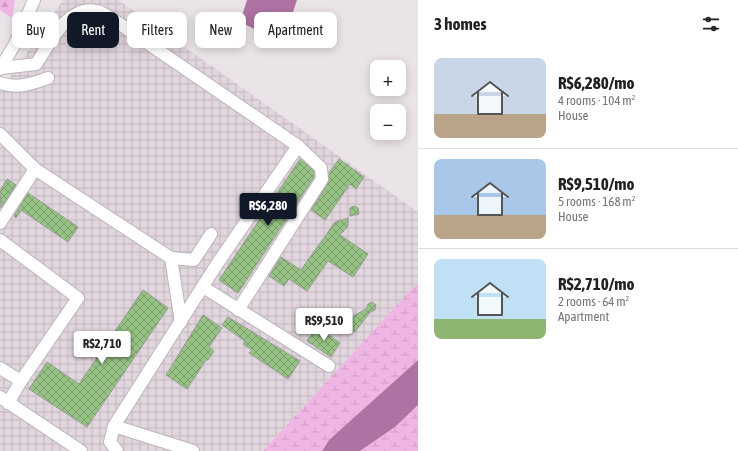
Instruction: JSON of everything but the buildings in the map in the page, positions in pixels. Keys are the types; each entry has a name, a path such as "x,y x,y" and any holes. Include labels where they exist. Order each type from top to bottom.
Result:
{"street":[{"path":"0,68 15,44 34,0"},
{"path":"0,68 36,64 65,21 81,11 97,11 111,18 298,146 321,168 322,179 238,310"},
{"path":"0,83 10,86 29,85 48,78"},
{"path":"0,134 35,169 171,258 194,260 211,234"},
{"path":"117,451 110,442 114,426 202,287 298,146"},
{"path":"0,223 35,169"},
{"path":"0,240 78,298 21,381 2,399 81,451"},
{"path":"171,258 180,322"},
{"path":"202,287 238,310 266,321 329,366"},
{"path":"0,368 21,381"},
{"path":"114,426 193,451"}],"shaded area":[{"path":"63,0 118,0 135,12 127,12 127,48 186,48 418,212 418,282 263,451 0,451 0,92 30,48 59,48 59,12 55,12"},
{"path":"247,0 297,0 293,12 254,12 254,29 246,25 246,12 243,12"},
{"path":"418,360 418,405 395,427 360,451 322,451 329,440"}],"green space":[{"path":"0,0 15,0 12,18 0,10"},
{"path":"418,282 418,360 329,440 322,451 263,451"},
{"path":"418,405 418,451 360,451 395,427"}]}
